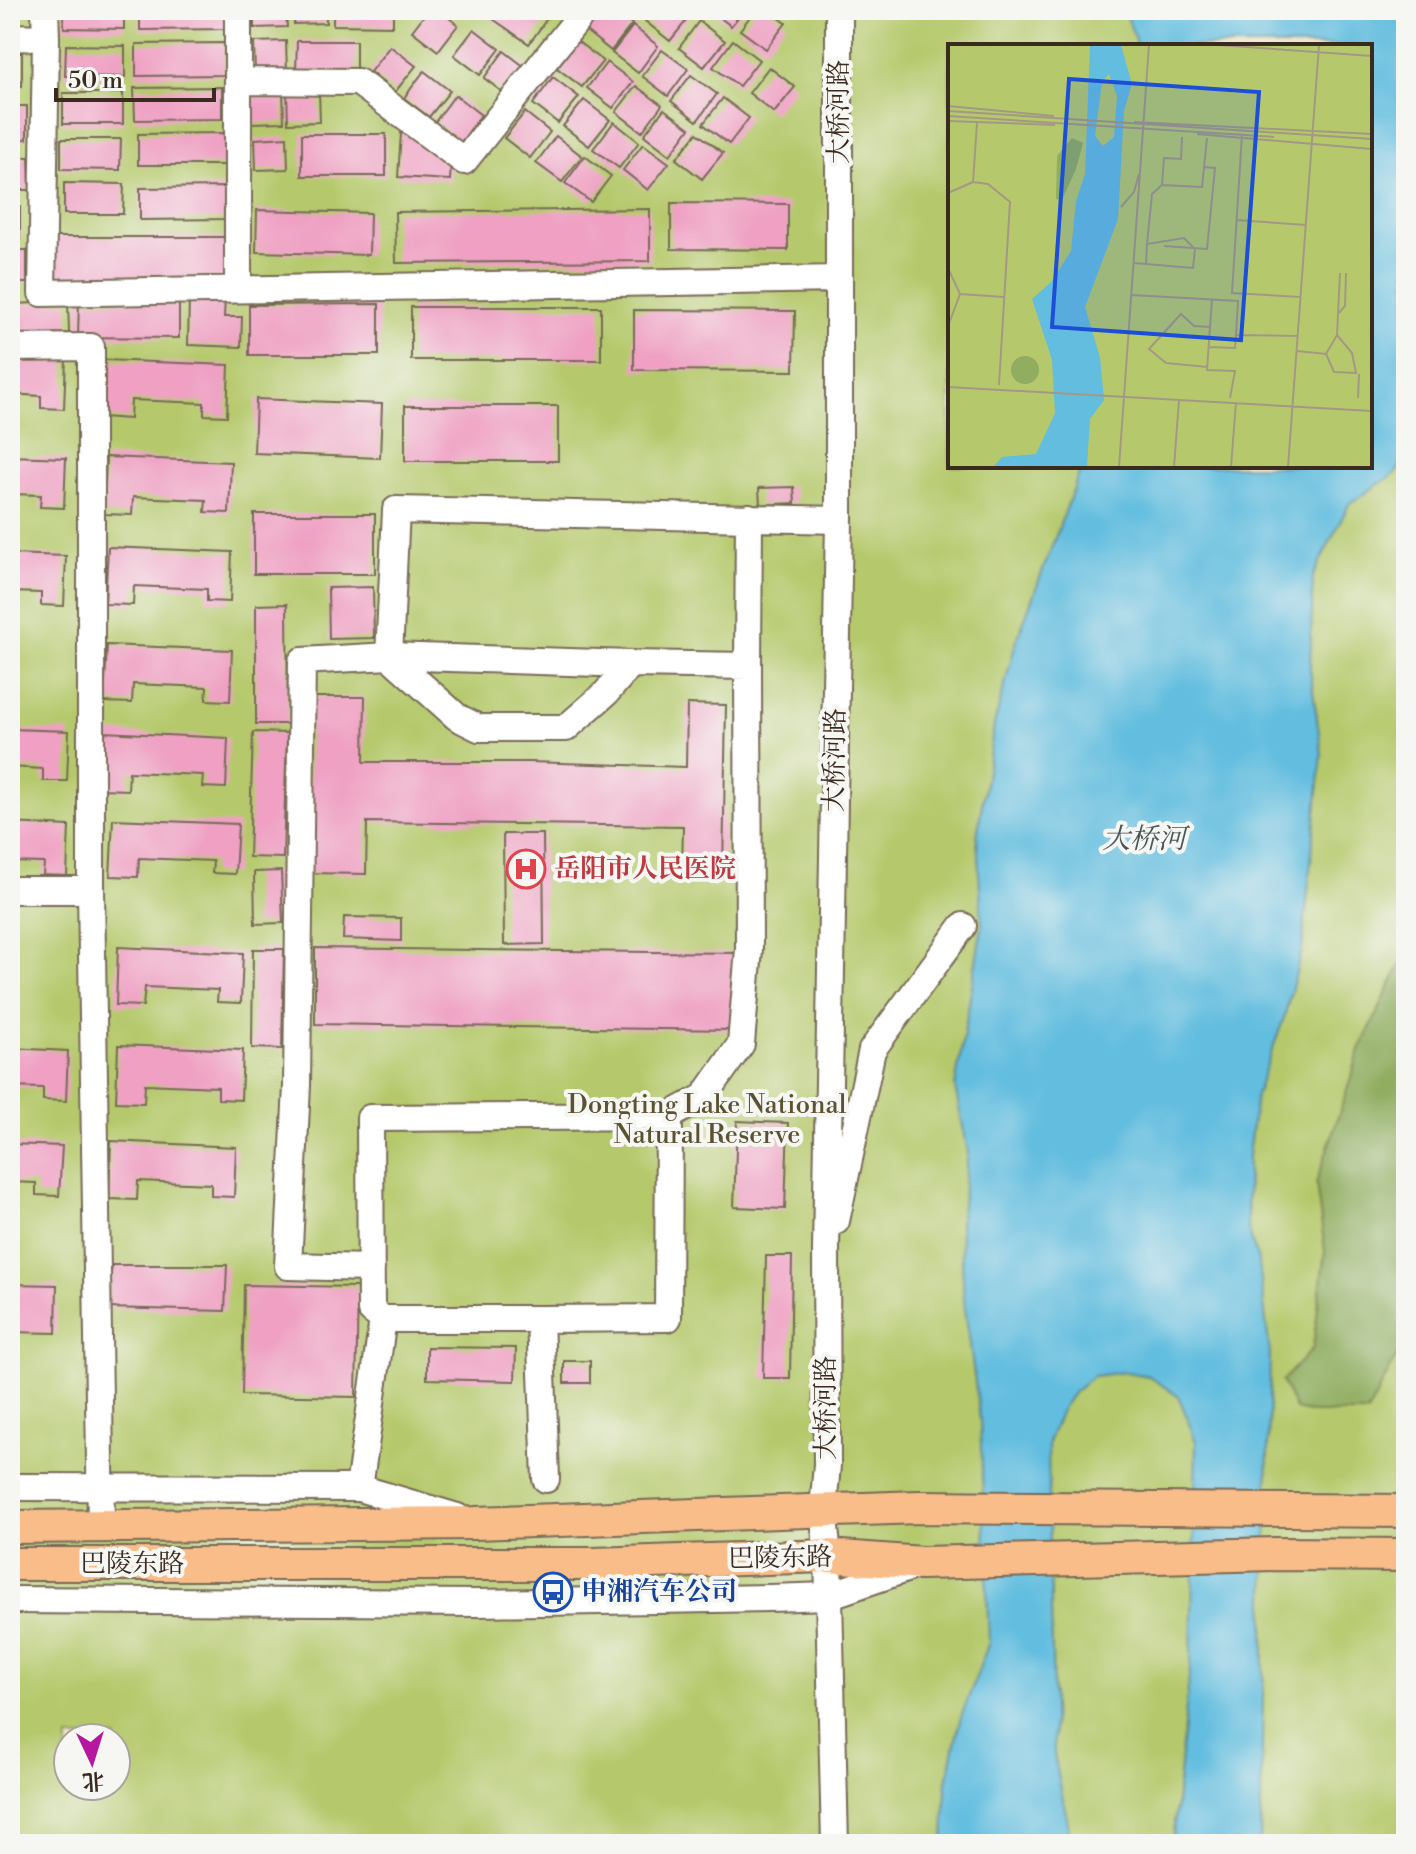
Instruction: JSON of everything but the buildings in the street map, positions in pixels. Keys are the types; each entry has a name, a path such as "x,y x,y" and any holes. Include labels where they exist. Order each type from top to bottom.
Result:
{"main road":[{"name":"巴陵东路","path":"10,1527 475,1523 919,1507 1406,1511"},
{"name":"巴陵东路","path":"10,1564 593,1564 828,1556 922,1563 1406,1555"}],"street":[{"path":"45,10 42,293 839,279"},
{"path":"238,10 238,289"},
{"path":"238,81 358,82 464,161 585,10"},
{"name":"大桥河路","path":"835,1844 828,1556 823,1509 827,1465 826,1250 839,520 839,10"},
{"path":"10,37 46,38"},
{"path":"10,348 91,347 91,890 101,1526"},
{"path":"389,656 396,510 839,520"},
{"path":"669,1116 668,1318 383,1319 371,1310 370,1118 669,1116 704,1097 741,1044 749,949 749,517"},
{"path":"389,656 457,717 479,728 566,728 606,693 631,664"},
{"path":"371,1268 288,1266 297,1086 302,661 389,656 748,666"},
{"path":"10,890 91,890"},
{"path":"826,1250 842,1203 872,1050 963,926"},
{"path":"359,1488 383,1319"},
{"path":"540,1319 546,1479"},
{"path":"10,1487 359,1488 475,1523"},
{"path":"10,1600 478,1603 828,1596 922,1563"}],"green space":[{"name":"Dongting Lake National Natural Reserve","path":"10,10 1406,10 1406,1844 10,1844"},
{"path":"1406,953 1406,1339 1367,1413 1313,1413 1295,1409 1282,1381 1313,1348 1325,1251 1316,1184 1361,1047"}],"water":[{"name":"大桥河","path":"1125,10 1406,10 1406,448 1397,472 1349,504 1313,576 1310,669 1322,754 1302,949 1285,1015 1256,1095 1248,1156 1247,1225 1259,1264 1270,1353 1260,1844 1172,1844 1191,1657 1196,1442 1179,1397 1149,1376 1126,1372 1093,1376 1073,1393 1061,1410 1048,1443 1054,1754 1072,1844 944,1844 946,1786 960,1720 989,1642 980,1420 964,1300 960,1222 968,1152 955,1087 982,926 977,837 994,725 1016,642 1081,468 1372,468 1372,44 1136,44"}],"place":[{"name":"岳阳市人民医院","path":"526,869"},
{"name":"申湘汽车公司","path":"553,1592"}]}
